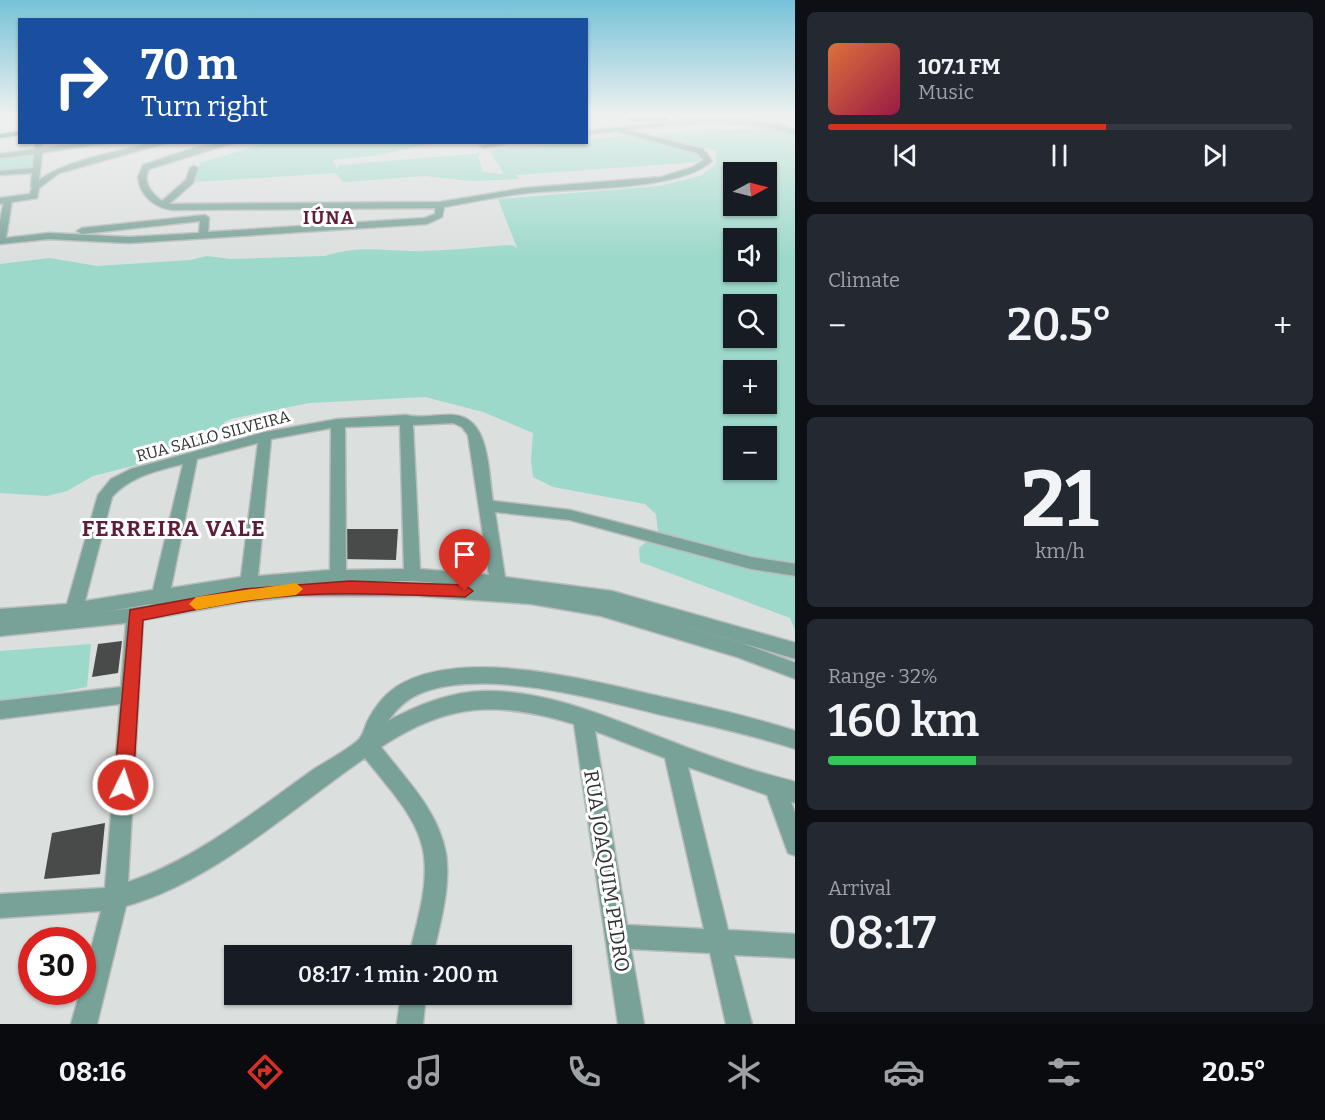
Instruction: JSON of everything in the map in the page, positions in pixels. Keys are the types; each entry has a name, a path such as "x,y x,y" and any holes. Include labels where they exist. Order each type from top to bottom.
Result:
{"street":[{"path":"36,190 37,163"},
{"path":"87,163 56,171 29,198 4,201 1,241 205,218 203,234"},
{"path":"157,163 146,167 141,179 146,191 163,205 203,208 440,205 531,190 662,179 696,169 705,163"},
{"path":"163,205 190,181 194,168"},
{"path":"0,173 37,170"},
{"path":"50,236 115,240 427,221 439,215 440,205"},
{"path":"406,419 412,575"},
{"name":"RUA SALLO SILVEIRA","path":"74,610 105,495 116,483 136,472 265,436 338,423 406,419 455,420 467,424 475,434 487,506"},
{"path":"338,423 338,576"},
{"path":"249,583 265,436"},
{"path":"159,604 191,457"},
{"path":"498,582 487,506 570,515 751,563 795,570"},
{"path":"0,630 135,615 159,604 249,583 338,576 412,575 498,582 612,598 795,651"},
{"path":"0,616 328,588 418,589 508,595 554,600 618,613 740,650 795,671"},
{"path":"84,1024 116,899 135,615"},
{"path":"367,744 374,723 409,690 436,681 483,677 508,678 627,698 739,723 795,740"},
{"path":"0,710 130,694"},
{"path":"0,906 116,899 148,887 222,846 367,744 418,715 459,701 496,700 531,703 583,718 785,791 795,845"},
{"name":"RUA JOAQUIM PEDRO","path":"583,718 631,1024"},
{"path":"367,744 420,819 432,842 435,870 423,945"},
{"path":"674,752 739,1024"},
{"path":"616,936 795,946"},
{"path":"410,1024 413,1005"}],"green space":[{"path":"0,163 33,163 32,169 0,172"},
{"path":"201,163 334,163 337,169 339,165 365,163 480,163 483,172 504,174 497,163 689,163 516,175 519,179 472,181 425,176 344,182 335,173 195,182"},
{"path":"716,163 723,163 723,216 777,216 777,163 795,163 795,630 790,618 640,562 639,548 658,532 656,514 645,504 553,487 533,477 531,461 533,433 483,412 425,397 309,403 231,419 225,422 207,447 93,476 67,491 47,496 0,493 0,264 50,258 97,266 191,260 207,256 231,259 325,256 367,249 435,251 512,245 517,248 498,199 659,186 700,176"},
{"path":"91,644 87,687 0,704 0,651"}],"building":[{"path":"343,529 398,529 396,560 342,559"},
{"path":"122,641 118,673 92,677 98,644"},
{"path":"105,823 100,874 44,879 52,833"}],"slow traffic":[{"path":"196,604 296,589"}],"district":[{"name":"IÚNA","path":"329,218"},
{"name":"FERREIRA VALE","path":"174,528"}],"route":[{"path":"123,785 135,615 244,595 299,589 350,587 465,591"}]}
